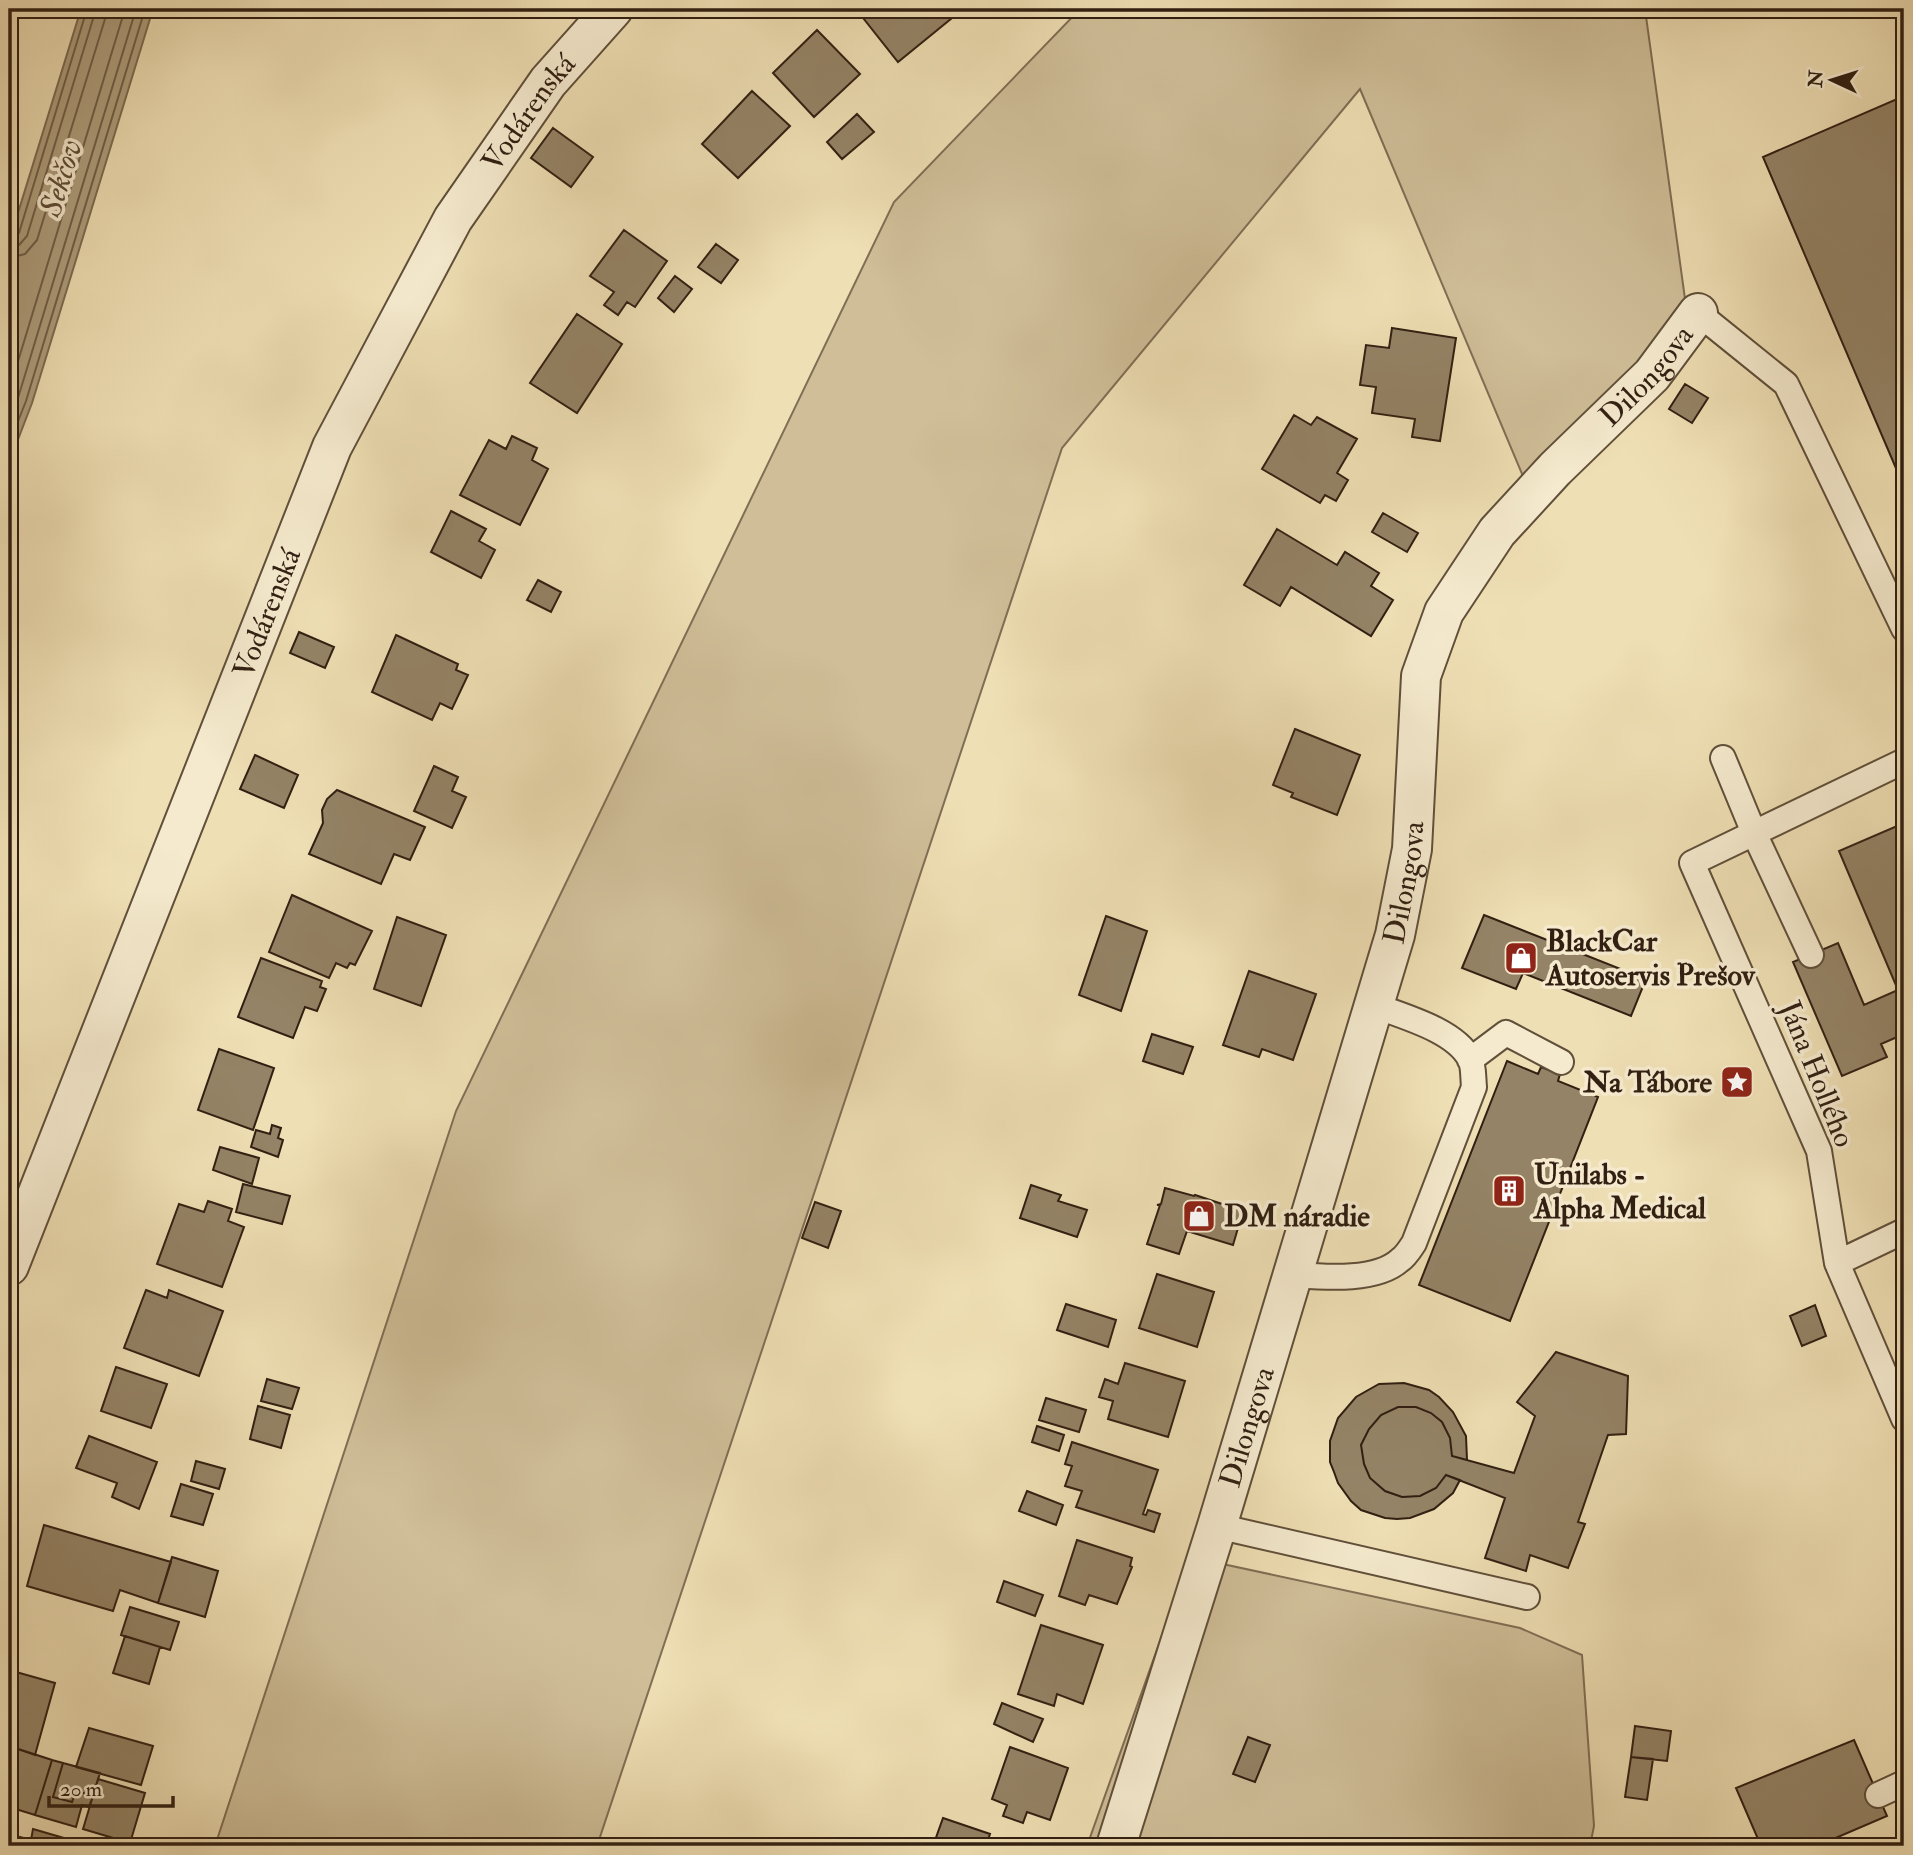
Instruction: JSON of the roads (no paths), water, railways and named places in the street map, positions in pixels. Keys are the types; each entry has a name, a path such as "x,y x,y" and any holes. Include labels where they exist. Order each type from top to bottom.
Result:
{"street":[{"name":"Vodárenská","path":"9,1266 332,447 453,219 548,82 613,9"},
{"name":"Dilongova","path":"1116,1846 1217,1526 1395,935 1412,849 1421,676 1444,612 1497,532 1555,469 1652,375 1698,313"}],"lane":[{"path":"1698,313 1786,384 1904,629"},
{"path":"1723,758 1754,833 1811,955"},
{"name":"Jána Hollého","path":"1904,761 1692,863 1819,1151 1837,1263 1904,1419"},
{"path":"1293,1275 1353,1276 1377,1272 1399,1262 1415,1243 1474,1087 1470,1060 1455,1043 1433,1028 1373,1005"},
{"path":"1470,1060 1506,1033 1561,1062"},
{"path":"1837,1263 1904,1231"},
{"name":"Dilongova","path":"1217,1526 1527,1597"},
{"path":"1878,1795 1904,1783"}],"water":[{"name":"Sekčov","path":"81,9 153,9 32,403 9,463 9,242"}],"place":[{"name":"BlackCar Autoservis Prešov","path":"1521,958"},
{"name":"Na Tábore","path":"1737,1082"},
{"name":"Unilabs - Alpha Medical","path":"1509,1191"},
{"name":"DM náradie","path":"1199,1216"}]}
